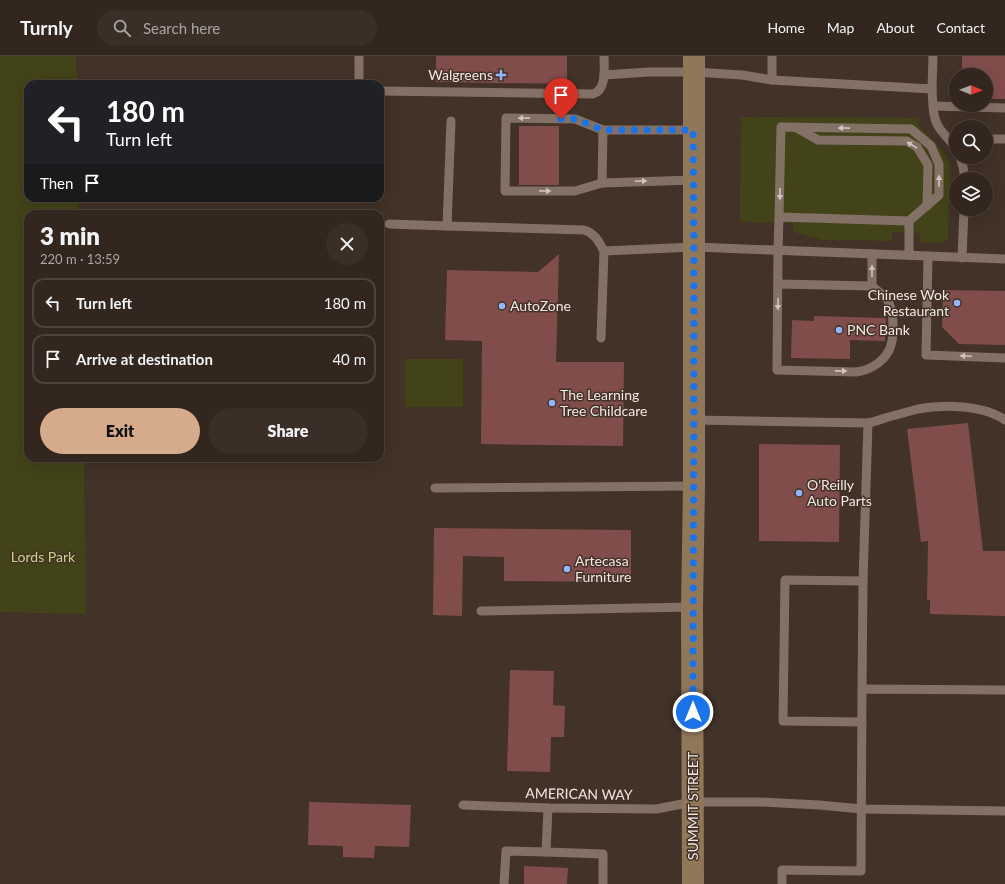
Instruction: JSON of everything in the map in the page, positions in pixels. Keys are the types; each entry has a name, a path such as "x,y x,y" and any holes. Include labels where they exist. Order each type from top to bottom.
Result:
{"main road":[{"name":"SUMMIT STREET","path":"693,884 692,607 694,486 694,64"}],"lane":[{"path":"359,56 359,80"},
{"path":"384,91 597,93 603,81 604,56"},
{"path":"772,56 772,80"},
{"path":"933,56 932,89 936,120 939,128 949,139"},
{"path":"604,75 639,73 694,64 772,80 932,89"},
{"path":"934,106 1005,108"},
{"path":"693,130 603,130 575,119 506,118 505,191 575,191 602,183 694,180"},
{"path":"447,226 451,121"},
{"path":"778,284 872,286 886,298 893,315 892,342 887,353 879,362 869,369 856,372 777,370 778,251 781,127 911,129 931,146 939,164 939,195 909,221 780,217"},
{"path":"796,127 818,140 907,141 917,147 928,165 927,206"},
{"path":"602,183 603,130"},
{"path":"993,139 1005,139"},
{"path":"962,258 964,216"},
{"path":"909,221 909,255"},
{"path":"389,224 584,230 589,232 595,236 604,251 601,338"},
{"path":"604,251 694,247 1005,259"},
{"path":"872,254 872,286"},
{"path":"928,256 926,355 1005,358"},
{"path":"694,420 868,423 918,409 932,407 960,407 977,409 1005,420"},
{"path":"782,884 782,870 861,871 863,581 868,423"},
{"path":"436,488 694,486"},
{"path":"862,722 783,721 785,580 863,581"},
{"path":"481,611 692,607"},
{"path":"862,689 1005,690"},
{"name":"AMERICAN WAY","path":"463,805 548,808 656,809 693,802 819,805 862,809 1005,811"},
{"path":"546,852 548,808"},
{"path":"504,884 506,851 603,854 603,884"}],"green space":[{"name":"Lords Park","path":"0,56 76,56 77,80 24,80 24,202 79,202 79,210 24,210 24,462 84,462 86,614 0,612"},
{"path":"741,117 918,118 918,125 944,152 950,166 948,240 942,243 920,242 919,233 892,232 892,241 823,240 793,232 793,223 740,222"},
{"path":"405,359 463,359 463,407 405,407"}],"building":[{"name":"Walgreens","path":"436,56 567,56 567,84 436,82"},
{"path":"962,56 1005,56 1005,99 993,99 993,68 962,68"},
{"path":"519,126 559,126 559,185 519,185"},
{"path":"559,254 556,362 624,362 623,446 481,444 482,341 445,340 447,270 538,272"},
{"path":"943,290 1005,291 1005,345 959,344 942,327"},
{"name":"PNC Bank","path":"814,316 886,318 885,341 850,340 850,359 791,358 792,320 814,321"},
{"path":"968,423 983,551 1005,551 1005,616 930,614 930,600 927,600 928,541 921,542 907,429"},
{"name":"O'Reilly Auto Parts","path":"759,444 840,445 839,542 759,541"},
{"name":"Artecasa Furniture","path":"434,528 631,530 631,582 504,581 504,557 463,556 462,616 433,615"},
{"path":"510,670 554,671 553,705 565,706 564,737 551,737 550,772 507,771"},
{"path":"309,802 411,805 409,847 375,846 374,858 343,857 343,846 308,845"},
{"path":"524,866 568,868 567,884 524,884"}],"place":[{"name":"Walgreens","path":"501,75"},
{"name":"Chinese Wok Restaurant","path":"957,303"},
{"name":"AutoZone","path":"502,306"},
{"name":"PNC Bank","path":"839,330"},
{"name":"The Learning Tree Childcare","path":"552,403"},
{"name":"O'Reilly Auto Parts","path":"799,493"},
{"name":"Artecasa Furniture","path":"567,569"}],"route":[{"path":"561,119 575,119 603,130 693,130 693,712"}]}
